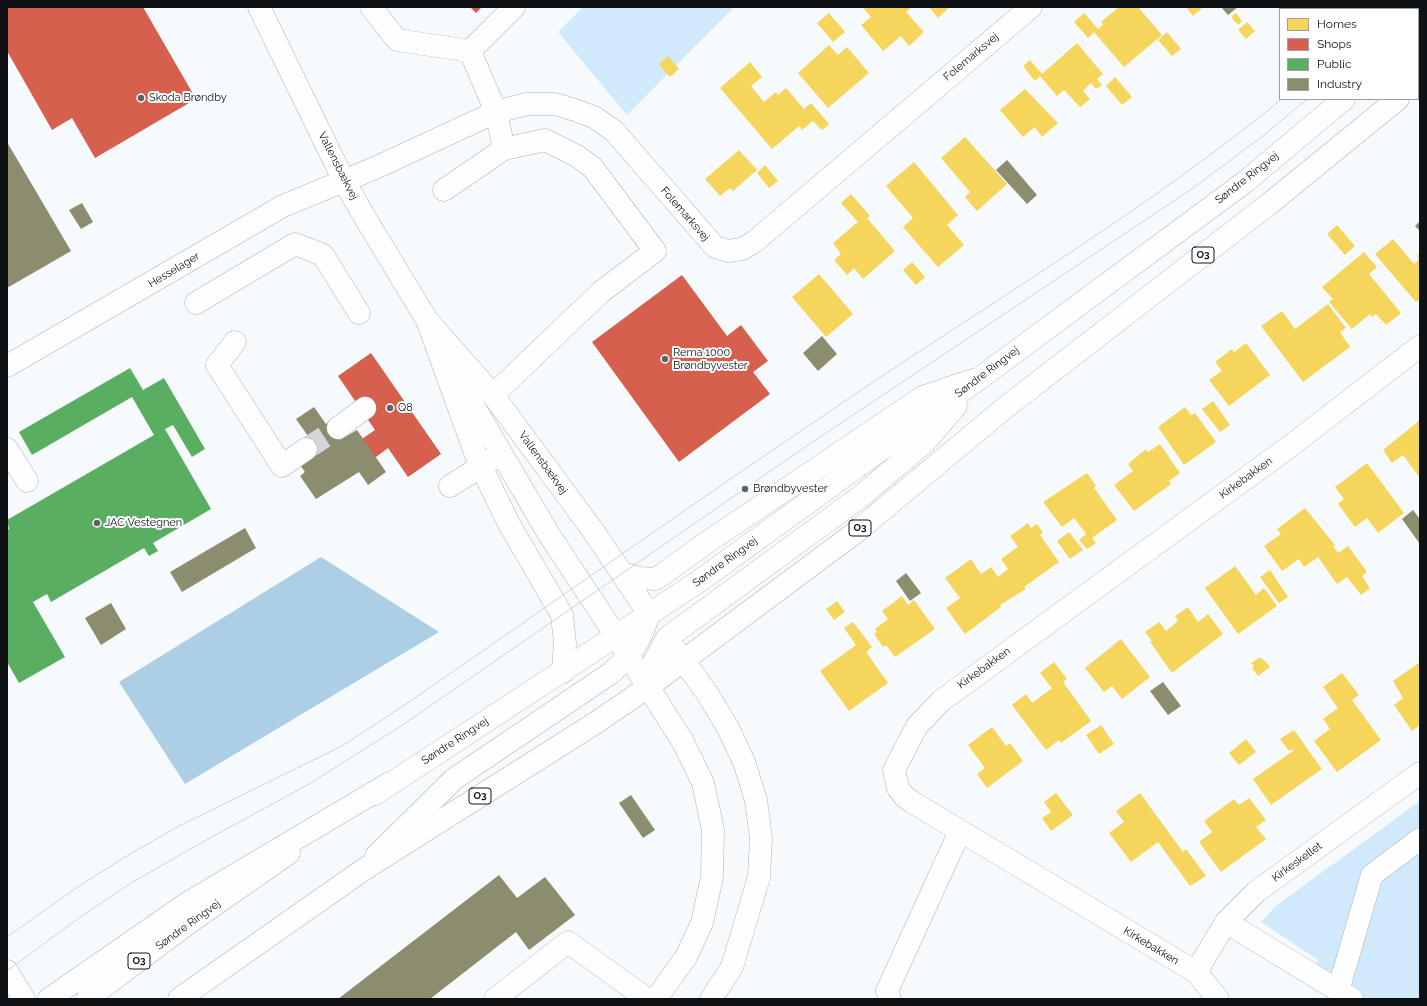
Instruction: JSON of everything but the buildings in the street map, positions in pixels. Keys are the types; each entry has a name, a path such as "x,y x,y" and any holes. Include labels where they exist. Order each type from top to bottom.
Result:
{"main road":[{"name":"Vallensbækvej","path":"259,7 344,181 376,238 427,320 448,362 548,533 629,656 683,742 703,783 713,830 712,877 702,923 686,957 656,999"},
{"path":"371,7 397,40 470,51"},
{"path":"470,51 514,7"},
{"name":"Folemarksvej","path":"344,181 496,112 527,104 548,104 575,110 594,117 614,131 628,145 684,214 715,247 728,251 742,249 760,237 1030,7"},
{"path":"470,51 496,112 504,148"},
{"name":"Søndre Ringvej","path":"87,999 190,922 390,783 563,672 698,582 980,378 1245,182 1343,100"},
{"name":"O3","path":"179,999 363,870 591,726 648,687 856,532 1006,407 1269,204 1397,100"},
{"path":"444,190 504,148 545,140 577,156 593,168 655,251 601,292 492,394"},
{"name":"Hesselager","path":"7,366 283,206 344,181"},
{"path":"196,303 295,244 323,255 360,313"},
{"name":"Vallensbækvej","path":"427,320 492,394 623,573 649,614 720,711 744,762 756,800 761,838 759,877 732,967 711,999"},
{"path":"427,320 481,466 509,524 562,615 565,643 563,672"},
{"path":"235,342 217,365 282,466 306,449"},
{"name":"Kirkebakken","path":"1218,999 1196,972 912,802 904,796 898,788 894,770 920,722 941,701 967,680 1293,444 1420,346"},
{"path":"623,573 639,578 656,579 706,543 923,397 980,378"},
{"path":"648,687 654,662 667,638 860,497 925,442 980,378"},
{"path":"338,428 366,408"},
{"path":"450,486 525,438"},
{"path":"7,449 27,481"},
{"path":"363,870 454,779 612,672 629,656 641,636 649,614"},
{"name":"Kirkeskellet","path":"1196,972 1226,922 1256,892 1420,773"},
{"path":"56,994 186,904 390,783"},
{"path":"890,999 887,991 960,831"},
{"path":"1226,922 1345,995 1372,875 1420,839"},
{"path":"495,999 568,942 648,999"},
{"path":"7,971 24,999"}],"shaded area":[{"path":"583,7 734,7 627,115 558,32"},
{"path":"321,557 439,632 185,784 119,682"},
{"path":"1420,801 1420,999 1332,999 1306,983 1318,960 1261,922 1277,905"}],"tunnel":[{"path":"306,449 338,428"}],"tram line":[{"path":"7,937 76,888 130,854 179,826 342,746 409,702 808,426 1130,212 1181,176 1281,100"},
{"path":"7,971 79,918 131,883 309,784 401,726 814,441 1196,186 1264,135 1306,100"}],"place":[{"name":"Skoda Brøndby","path":"141,98"},
{"name":"Rema 1000 Brøndbyvester","path":"665,359"},
{"name":"Q8","path":"390,408"},
{"name":"Brøndbyvester","path":"745,489"},
{"name":"JAC Vestegnen","path":"97,523"}]}
